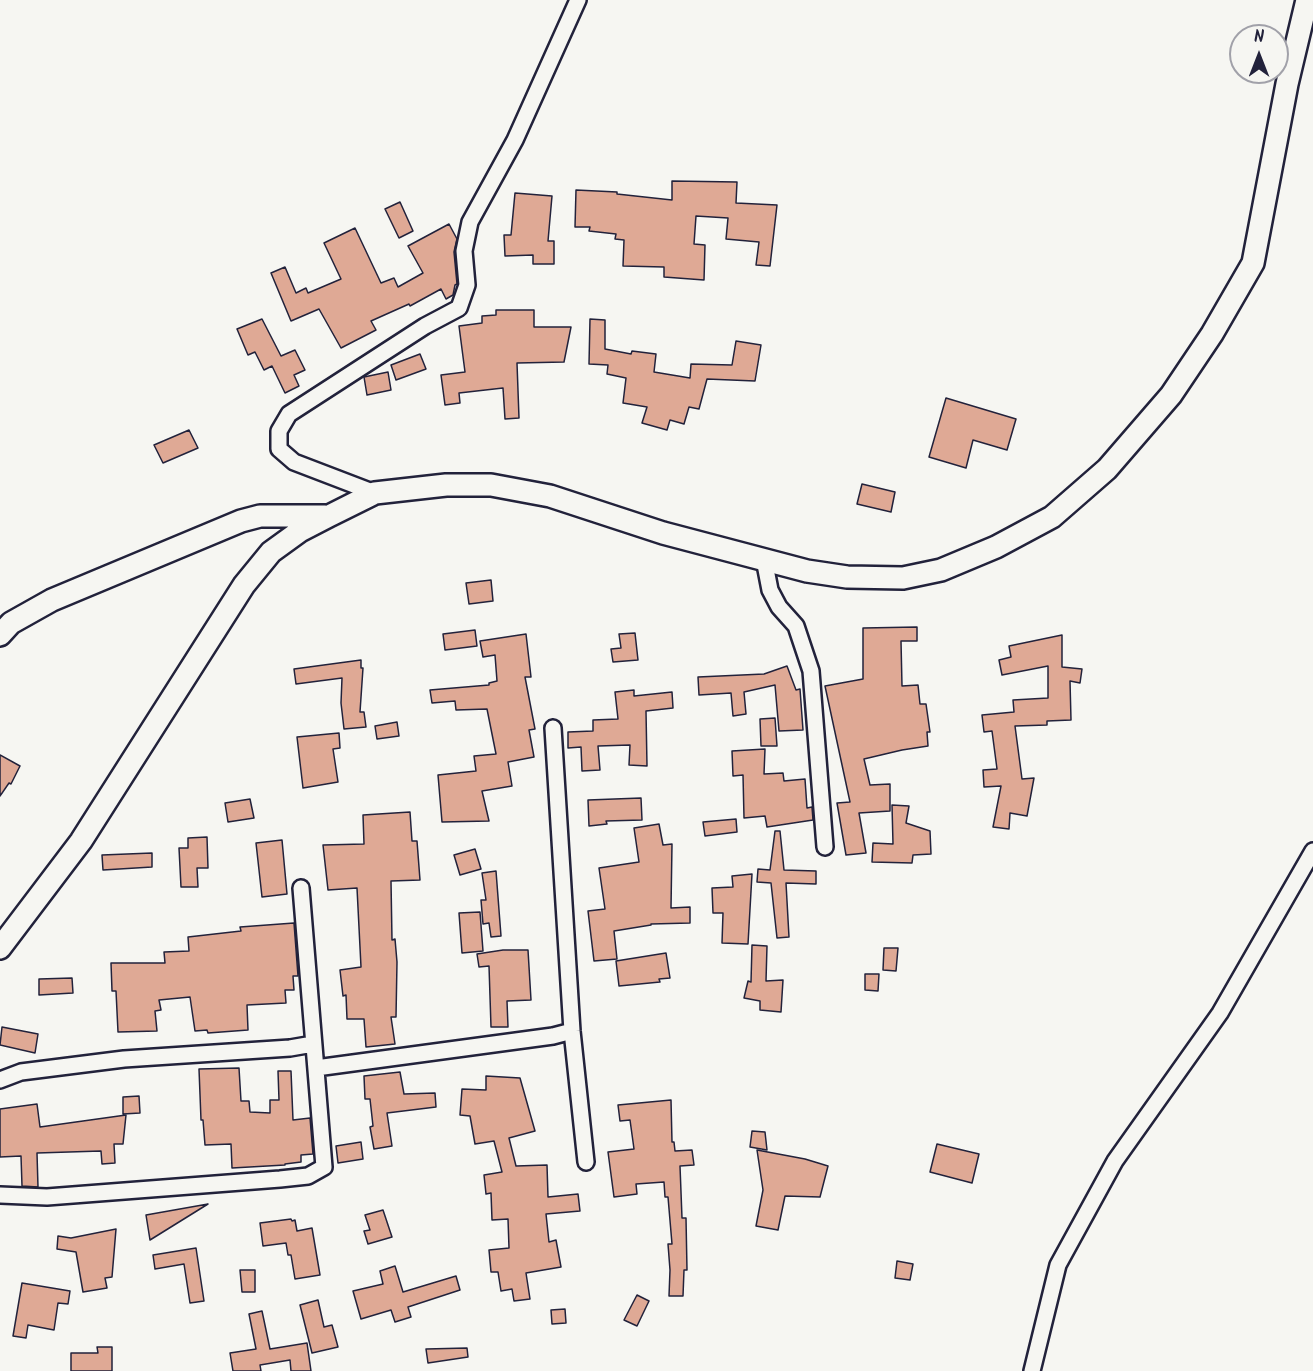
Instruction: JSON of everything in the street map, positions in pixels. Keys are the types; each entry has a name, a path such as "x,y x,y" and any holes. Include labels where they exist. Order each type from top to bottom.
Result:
{"street":[{"path":"375,493 294,462 279,449 279,431 289,414 415,332 459,308 467,285 464,251 470,222 515,140 578,0"},
{"path":"0,948 81,842 244,585 271,552 300,531 375,493 446,484 491,485 550,496 663,533 807,571 847,577 903,578 941,570 996,547 1052,517 1107,469 1171,394 1212,333 1253,263 1287,84 1307,0"},
{"path":"0,635 11,623 52,600 241,521 260,516 329,516"},
{"path":"764,559 770,590 780,607 796,626 811,671 825,847"},
{"path":"553,728 572,1031 586,1162"},
{"path":"1032,1371 1058,1265 1115,1161 1220,1013 1313,851"},
{"path":"0,1195 47,1197 308,1176 324,1167 302,888"},
{"path":"316,1068 553,1036 572,1031"},
{"path":"0,1080 21,1072 124,1059 290,1048 313,1044"}],"building":[{"path":"672,181 737,182 736,203 777,205 770,266 756,265 759,242 726,239 728,218 696,216 694,244 705,245 704,280 664,277 664,267 623,266 624,240 615,239 616,234 589,231 590,227 575,227 576,190 617,192 617,194 672,200"},
{"path":"515,193 552,196 548,241 554,241 554,264 533,264 533,255 505,256 504,235 511,235"},
{"path":"400,202 413,231 399,238 385,209"},
{"path":"449,224 457,239 454,252 457,284 453,295 446,299 441,289 410,306 409,304 371,321 376,330 341,348 319,309 291,321 271,273 285,267 296,293 306,288 308,293 341,279 324,243 355,228 381,283 394,278 398,287 423,273 408,246"},
{"path":"496,310 534,310 534,327 571,327 564,362 517,363 519,418 505,419 503,388 459,393 460,403 445,405 441,375 465,372 459,326 482,323 482,316 496,315"},
{"path":"262,319 281,356 295,350 305,370 294,375 299,386 285,393 272,366 264,370 255,352 248,355 237,329"},
{"path":"590,319 605,320 605,349 631,354 632,351 656,354 654,372 690,378 691,364 732,365 736,341 761,345 755,381 707,379 699,409 689,407 684,424 670,420 667,430 642,423 647,407 623,403 626,378 607,374 608,365 589,364"},
{"path":"420,354 426,369 396,380 391,365"},
{"path":"388,372 391,390 367,395 364,377"},
{"path":"946,398 1016,419 1007,450 973,440 966,468 929,457"},
{"path":"189,430 198,448 163,463 154,445"},
{"path":"862,484 895,492 891,512 857,504"},
{"path":"491,580 493,601 469,604 466,583"},
{"path":"917,627 917,641 901,641 902,686 918,685 920,704 926,704 930,732 927,732 928,746 864,759 870,785 890,784 890,811 859,813 866,853 846,855 837,803 850,802 825,686 863,679 863,628"},
{"path":"475,630 477,646 445,650 443,634"},
{"path":"635,633 638,660 613,662 611,649 621,648 619,634"},
{"path":"526,634 531,677 525,677 535,729 529,730 534,757 508,762 512,786 482,791 489,821 442,822 438,775 476,771 474,756 496,754 487,709 456,710 455,701 432,703 430,690 489,685 497,681 495,655 483,657 480,641"},
{"path":"1062,635 1062,667 1082,669 1080,683 1070,681 1071,720 1047,721 1047,725 1015,726 1022,779 1034,778 1027,816 1010,813 1009,829 993,827 1001,786 984,787 983,770 997,769 992,731 984,732 982,715 1014,712 1013,700 1048,698 1048,666 1002,675 999,660 1011,657 1009,646"},
{"path":"361,660 361,668 363,668 360,712 364,712 366,727 344,729 341,703 342,678 296,684 294,669"},
{"path":"787,666 796,690 800,689 803,730 779,731 775,685 744,692 746,714 733,716 731,693 699,695 698,677 764,674"},
{"path":"634,690 634,696 672,692 673,708 646,711 647,766 629,765 630,745 598,746 600,770 582,771 581,747 568,748 568,732 593,731 593,720 618,719 615,692"},
{"path":"775,718 777,746 761,746 760,719"},
{"path":"397,722 399,736 377,739 375,726"},
{"path":"339,733 340,748 333,749 338,782 303,788 297,737"},
{"path":"765,749 764,774 783,773 784,781 805,779 807,808 812,807 813,820 767,827 765,816 744,818 743,775 733,776 732,751"},
{"path":"0,755 20,766 11,784 9,783 0,796"},
{"path":"641,798 642,820 606,821 607,824 589,826 588,800"},
{"path":"250,799 254,818 228,822 225,803"},
{"path":"892,805 909,806 906,823 930,831 931,854 913,855 912,863 872,862 873,843 893,844"},
{"path":"410,812 412,841 417,841 420,880 391,881 392,940 395,939 397,962 396,1017 391,1017 395,1044 366,1047 364,1019 347,1019 346,995 343,996 340,970 361,967 357,888 328,890 323,845 364,844 363,815"},
{"path":"736,819 737,832 705,836 703,822"},
{"path":"659,824 663,845 672,844 671,908 690,907 690,923 651,924 614,931 617,959 594,961 588,911 605,909 599,868 639,862 634,828"},
{"path":"775,831 780,831 784,870 816,871 816,884 786,883 789,937 777,938 771,883 757,882 758,869 770,870"},
{"path":"207,837 208,868 197,868 198,887 181,887 179,848 188,848 188,838"},
{"path":"282,840 287,894 262,897 256,843"},
{"path":"475,849 481,869 460,875 454,855"},
{"path":"152,853 152,867 103,870 102,855"},
{"path":"496,871 501,936 491,937 489,923 483,924 481,900 486,900 482,873"},
{"path":"752,874 748,944 722,943 723,913 713,913 712,888 733,887 732,876"},
{"path":"480,912 483,951 462,953 459,913"},
{"path":"294,923 298,976 293,976 294,990 285,990 286,1003 247,1005 248,1030 208,1033 207,1030 195,1031 190,997 159,1000 161,1010 155,1011 157,1031 118,1032 116,991 112,991 111,963 165,963 164,952 189,951 188,937 241,931 240,927"},
{"path":"752,945 767,946 766,981 783,980 781,1012 760,1010 760,1001 744,998 748,981 751,982"},
{"path":"884,948 898,948 896,971 883,970"},
{"path":"503,950 528,950 531,1000 507,1001 508,1027 491,1027 489,966 479,967 477,954"},
{"path":"666,953 670,978 659,979 660,982 619,986 616,961"},
{"path":"865,974 879,974 878,991 865,990"},
{"path":"72,978 73,993 39,995 39,979"},
{"path":"2,1027 38,1034 35,1053 0,1045"},
{"path":"239,1068 241,1101 249,1101 250,1112 270,1113 270,1100 279,1100 278,1071 291,1071 293,1120 310,1118 313,1154 301,1155 301,1162 285,1165 232,1168 231,1144 205,1145 203,1120 201,1120 199,1069"},
{"path":"400,1072 404,1094 435,1093 436,1107 387,1113 392,1146 374,1149 370,1127 373,1126 370,1099 365,1099 364,1076"},
{"path":"486,1076 520,1078 535,1131 509,1138 516,1166 547,1165 548,1197 578,1194 580,1211 546,1214 549,1242 556,1240 561,1267 526,1273 530,1299 514,1301 512,1289 501,1291 498,1272 491,1272 489,1250 509,1248 508,1219 492,1220 491,1193 486,1194 484,1175 502,1172 494,1141 475,1144 470,1116 460,1115 462,1089 486,1090"},
{"path":"139,1096 140,1113 123,1114 123,1097"},
{"path":"671,1100 672,1142 674,1142 675,1151 692,1150 694,1165 680,1166 682,1218 686,1218 687,1270 684,1270 683,1296 669,1296 668,1244 672,1244 668,1197 665,1197 664,1182 636,1184 637,1194 614,1197 608,1152 634,1149 630,1120 620,1121 618,1105"},
{"path":"37,1104 40,1127 126,1115 123,1144 114,1144 115,1163 102,1164 101,1151 37,1153 38,1187 22,1186 21,1156 0,1157 0,1109"},
{"path":"752,1131 765,1132 767,1150 750,1147"},
{"path":"361,1142 363,1159 338,1163 336,1146"},
{"path":"937,1144 979,1154 972,1183 930,1172"},
{"path":"757,1150 828,1166 820,1197 785,1196 778,1230 756,1226 763,1190"},
{"path":"208,1204 150,1240 146,1215"},
{"path":"383,1210 392,1237 368,1244 364,1231 370,1230 365,1215"},
{"path":"295,1220 297,1231 312,1228 320,1275 295,1279 291,1255 288,1255 286,1243 263,1246 260,1223"},
{"path":"116,1229 112,1277 105,1278 107,1288 83,1292 76,1252 57,1249 58,1236 71,1238"},
{"path":"196,1248 204,1301 190,1303 184,1264 155,1269 153,1255"},
{"path":"897,1261 913,1264 910,1280 895,1278"},
{"path":"395,1266 403,1292 456,1276 460,1290 408,1307 411,1317 395,1322 391,1310 361,1319 353,1291 383,1284 380,1271"},
{"path":"240,1270 255,1270 255,1292 242,1292"},
{"path":"22,1283 70,1291 68,1304 58,1303 54,1330 28,1325 26,1338 13,1336"},
{"path":"637,1295 649,1301 637,1326 624,1320"},
{"path":"318,1300 324,1327 332,1325 338,1347 312,1353 300,1305"},
{"path":"565,1309 566,1323 552,1324 551,1310"},
{"path":"262,1311 270,1349 307,1343 311,1371 291,1371 290,1360 260,1365 261,1371 233,1371 230,1353 256,1349 249,1314"},
{"path":"97,1347 112,1347 112,1371 71,1371 71,1353 98,1353"},
{"path":"467,1348 468,1357 428,1363 426,1349"}]}
